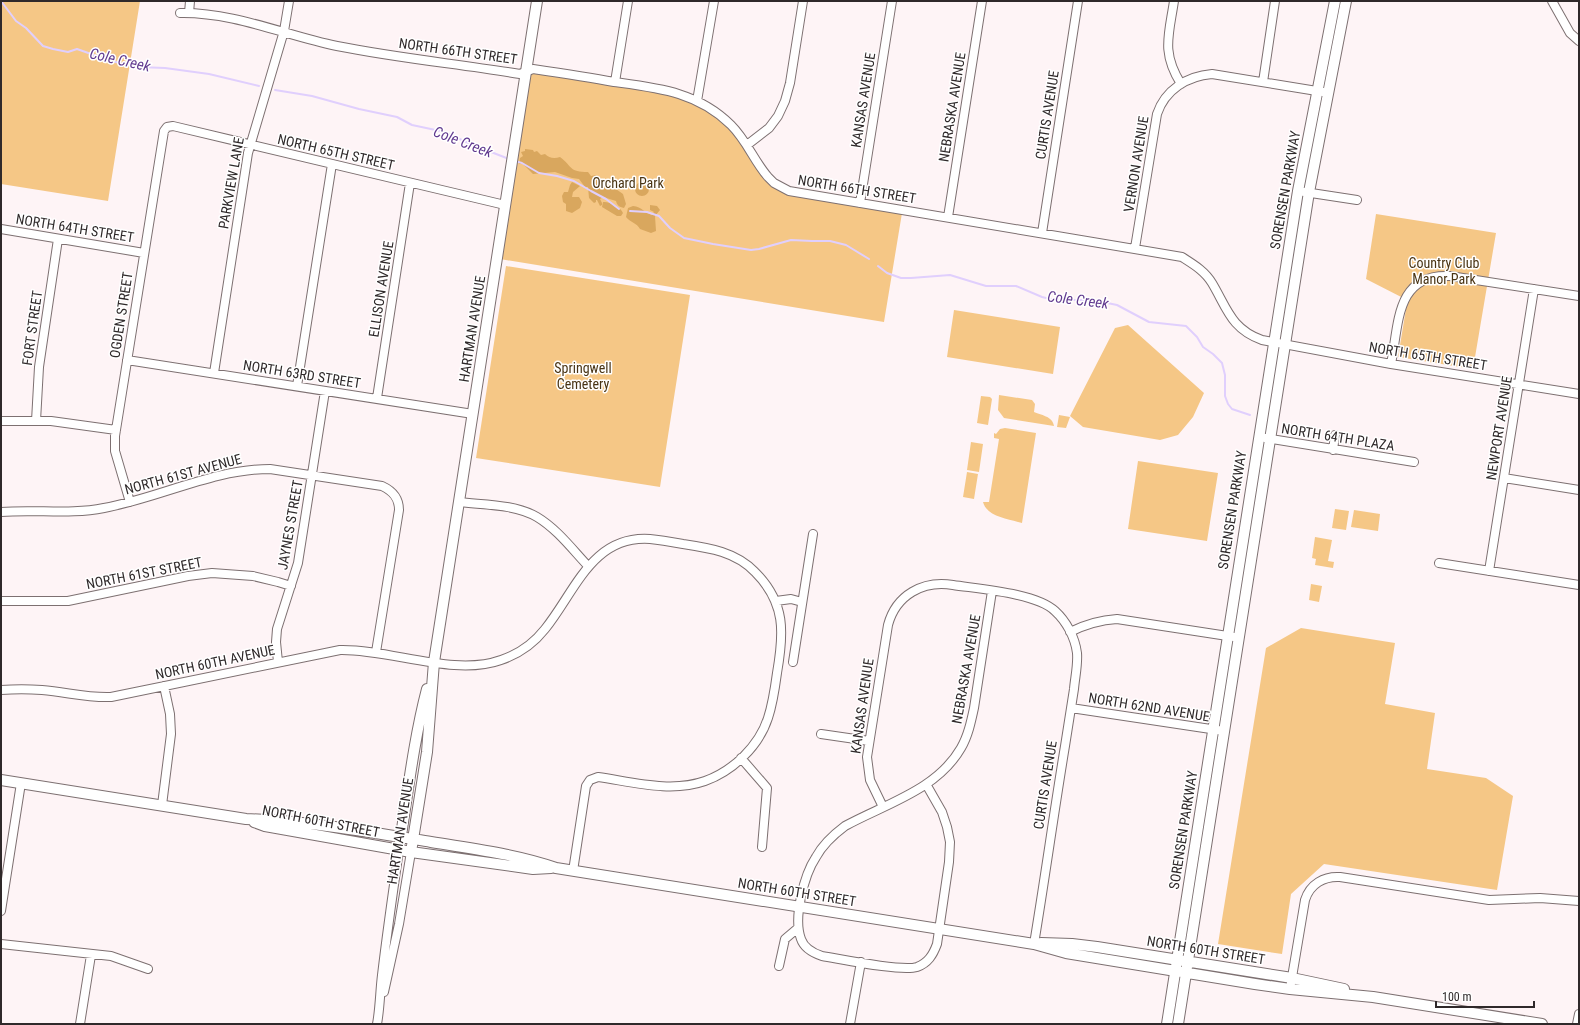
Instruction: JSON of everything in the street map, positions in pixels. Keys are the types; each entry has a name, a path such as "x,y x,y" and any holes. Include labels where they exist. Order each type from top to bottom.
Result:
{"main road":[{"name":"HARTMAN AVENUE","path":"411,852 427,752 434,662 537,1"},
{"name":"SORENSEN PARKWAY","path":"1166,1024 1298,191 1335,1"},
{"name":"SORENSEN PARKWAY","path":"1178,1024 1309,192 1346,1"},
{"name":"HARTMAN AVENUE","path":"398,850 422,709 434,662"},
{"name":"NORTH 60TH STREET","path":"1,780 246,819 280,820 401,837 534,860 556,868 573,871 1034,944 1066,953 1186,973 1290,989 1373,997 1542,1024"},
{"name":"NORTH 60TH STREET","path":"246,819 265,826 398,850 533,869 556,868"},
{"name":"NORTH 60TH STREET","path":"1034,944 1072,944 1188,961 1292,978 1362,993 1373,997"}],"street":[{"path":"188,13 190,1"},
{"name":"PARKVIEW LANE","path":"214,373 250,145 284,31 289,1"},
{"path":"615,82 628,1"},
{"path":"697,101 714,1"},
{"path":"747,145 769,128 778,116 785,101 790,84 803,1"},
{"name":"KANSAS AVENUE","path":"860,203 892,1"},
{"name":"NEBRASKA AVENUE","path":"948,217 982,1"},
{"name":"CURTIS AVENUE","path":"1042,233 1078,1"},
{"path":"1174,1 1168,50 1172,68 1181,84"},
{"path":"1263,82 1275,1"},
{"path":"1552,1 1570,33 1579,41"},
{"name":"NORTH 66TH STREET","path":"180,13 240,20 338,46 520,74 533,69 676,92 697,101 711,109 725,120 747,145 763,172 778,185 789,191 1182,257 1201,270 1212,283 1221,302 1238,327 1250,336 1273,343"},
{"name":"VERNON AVENUE","path":"1135,248 1157,114 1165,98 1175,88 1196,76 1212,74 1328,93"},
{"name":"NORTH 65TH STREET","path":"164,131 167,126 172,126 505,205"},
{"name":"OGDEN STREET","path":"130,502 115,451 116,430 164,131"},
{"path":"297,386 332,164"},
{"name":"ELLISON AVENUE","path":"377,398 410,183"},
{"path":"1298,191 1357,200"},
{"name":"NORTH 64TH STREET","path":"1,229 144,253"},
{"name":"FORT STREET","path":"36,421 39,367 58,239"},
{"path":"1391,364 1402,303 1410,290 1422,280 1439,276 1450,276 1579,296"},
{"name":"NEWPORT AVENUE","path":"1489,571 1534,289"},
{"name":"NORTH 65TH STREET","path":"1273,343 1391,364 1579,394"},
{"name":"NORTH 63RD STREET","path":"127,360 473,414"},
{"name":"JAYNES STREET","path":"278,662 276,642 277,629 298,563 325,390"},
{"path":"1,421 67,423 116,430"},
{"path":"1333,450 1335,435"},
{"name":"NORTH 64TH PLAZA","path":"1258,437 1414,462"},
{"name":"NORTH 61ST AVENUE","path":"1,512 83,512 130,502 244,470 270,469 382,486 394,493 399,510 376,652"},
{"path":"1504,478 1579,490"},
{"path":"459,502 511,508 536,517 556,531 588,566"},
{"path":"793,662 813,534"},
{"name":"NORTH 60TH AVENUE","path":"1,690 42,690 99,698 121,695 336,650 351,649 434,662 459,665 480,665 502,660 520,651 533,642 545,629 588,566 602,553 612,547 632,540 650,539 709,548 728,554 748,566 765,583 776,601 779,612 782,638 773,701 763,730 751,748 729,768 713,778 690,785 658,786 598,777 590,780 586,786 573,871"},
{"path":"1439,563 1579,585"},
{"name":"NORTH 61ST STREET","path":"1,601 68,601 188,576 212,573 253,576 291,586"},
{"name":"KANSAS AVENUE","path":"883,806 873,788 868,773 867,757 888,625 895,608 907,595 919,588 939,584 992,591"},
{"path":"992,591 1028,597 1044,603 1060,616 1070,632 1098,622 1117,619 1238,637"},
{"name":"NEBRASKA AVENUE","path":"883,806 926,784 940,774 952,762 961,749 968,734 974,708 992,591"},
{"path":"776,601 791,599 802,602"},
{"name":"CURTIS AVENUE","path":"1034,944 1071,708 1077,658 1074,640 1070,632"},
{"path":"162,805 171,734 170,714 164,686"},
{"name":"NORTH 62ND AVENUE","path":"1071,708 1224,731"},
{"path":"821,734 869,741"},
{"path":"741,758 767,788 762,847"},
{"path":"1,911 21,783"},
{"path":"883,806 845,826 824,844 815,857 808,872 798,928 803,943 816,954 903,968 918,966 926,962 937,944 949,862 950,842 942,812 926,784"},
{"name":"HARTMAN AVENUE","path":"381,1002 382,978 398,850"},
{"name":"HARTMAN AVENUE","path":"377,1024 399,924 411,852"},
{"path":"1290,989 1305,900 1316,884 1327,878 1340,877 1489,900 1540,898 1579,901"},
{"path":"779,966 785,940 798,928"},
{"path":"1,944 111,956 148,969"},
{"path":"80,1024 91,955"},
{"path":"850,1024 861,962"},
{"path":"1577,1024 1579,1014"}],"green space":[{"path":"1,1 140,1 108,201 1,184"},
{"name":"Orchard Park","path":"534,73 664,92 695,104 715,116 732,130 782,191 795,196 902,213 884,322 500,259 529,76"},
{"name":"Country Club Manor Park","path":"1376,214 1496,233 1473,369 1398,357 1406,309 1409,301 1366,279"},
{"name":"Springwell Cemetery","path":"506,266 690,295 660,487 476,458"},
{"path":"954,310 1060,327 1053,374 947,357"},
{"path":"1128,325 1204,393 1193,417 1178,435 1160,440 1083,427 1070,416 1115,328"},
{"path":"999,395 1032,400 1035,404 1034,412 1049,418 1054,426 1004,418 998,410"},
{"path":"981,396 990,397 992,399 988,425 977,423"},
{"path":"1059,415 1070,417 1066,428 1057,427"},
{"path":"1005,428 1036,433 1022,523 999,517 989,511 983,502 989,502 999,439 994,438 994,433 996,434 1000,429"},
{"path":"971,442 983,444 979,472 967,470"},
{"path":"1138,461 1218,473 1207,541 1128,529"},
{"path":"967,472 978,474 974,499 963,497"},
{"path":"1335,509 1349,511 1346,530 1332,528"},
{"path":"1354,510 1380,514 1378,531 1351,527"},
{"path":"1315,537 1332,540 1328,561 1334,562 1333,568 1315,565 1316,559 1312,558"},
{"path":"1311,584 1322,586 1319,602 1309,600"},
{"path":"1301,628 1395,643 1385,704 1435,713 1427,769 1486,778 1513,796 1497,890 1324,864 1291,894 1282,954 1218,944 1266,648"}],"shaded area":[{"path":"525,149 533,150 534,152 537,151 541,155 545,154 552,158 560,157 574,170 588,172 591,176 596,175 600,177 603,182 602,185 604,186 607,184 610,188 613,187 623,194 626,204 624,208 618,206 616,201 603,197 600,199 602,205 600,206 597,200 594,203 589,198 588,187 585,187 579,179 555,172 533,174 523,164 519,164 520,158 523,156 521,152 525,151"},
{"path":"572,182 580,186 573,192 572,197 579,197 582,202 580,208 572,213 566,211 566,204 563,202 562,196 564,192 568,192"},
{"path":"639,182 645,182 649,186 649,192 645,196 639,196 635,192 635,186"},
{"path":"603,202 608,202 614,205 623,213 621,216 617,216 602,207"},
{"path":"650,205 657,206 660,210 655,216 656,231 651,233 640,229 626,217 628,208 633,206 652,215 654,212 650,210"}],"waterway":[{"name":"Cole Creek","path":"1,1 16,21 26,28 43,46 68,52 77,49 111,61 138,67 165,68 209,74 259,86"},
{"name":"Cole Creek","path":"275,90 312,96 359,109 397,117 412,125 445,132 509,159"},
{"name":"Cole Creek","path":"515,161 522,163 539,173 574,181 606,199 619,209"},
{"name":"Cole Creek","path":"630,211 647,212 659,216 670,228 684,238 713,244 751,250 791,240 830,241 846,245 869,259"},
{"name":"Cole Creek","path":"878,266 887,273 901,278 950,275 986,286 1016,286 1042,297 1054,300 1093,300 1117,305 1149,322 1186,326 1197,337 1203,347 1222,363 1225,375 1225,396 1228,404 1232,409 1250,415"}]}
